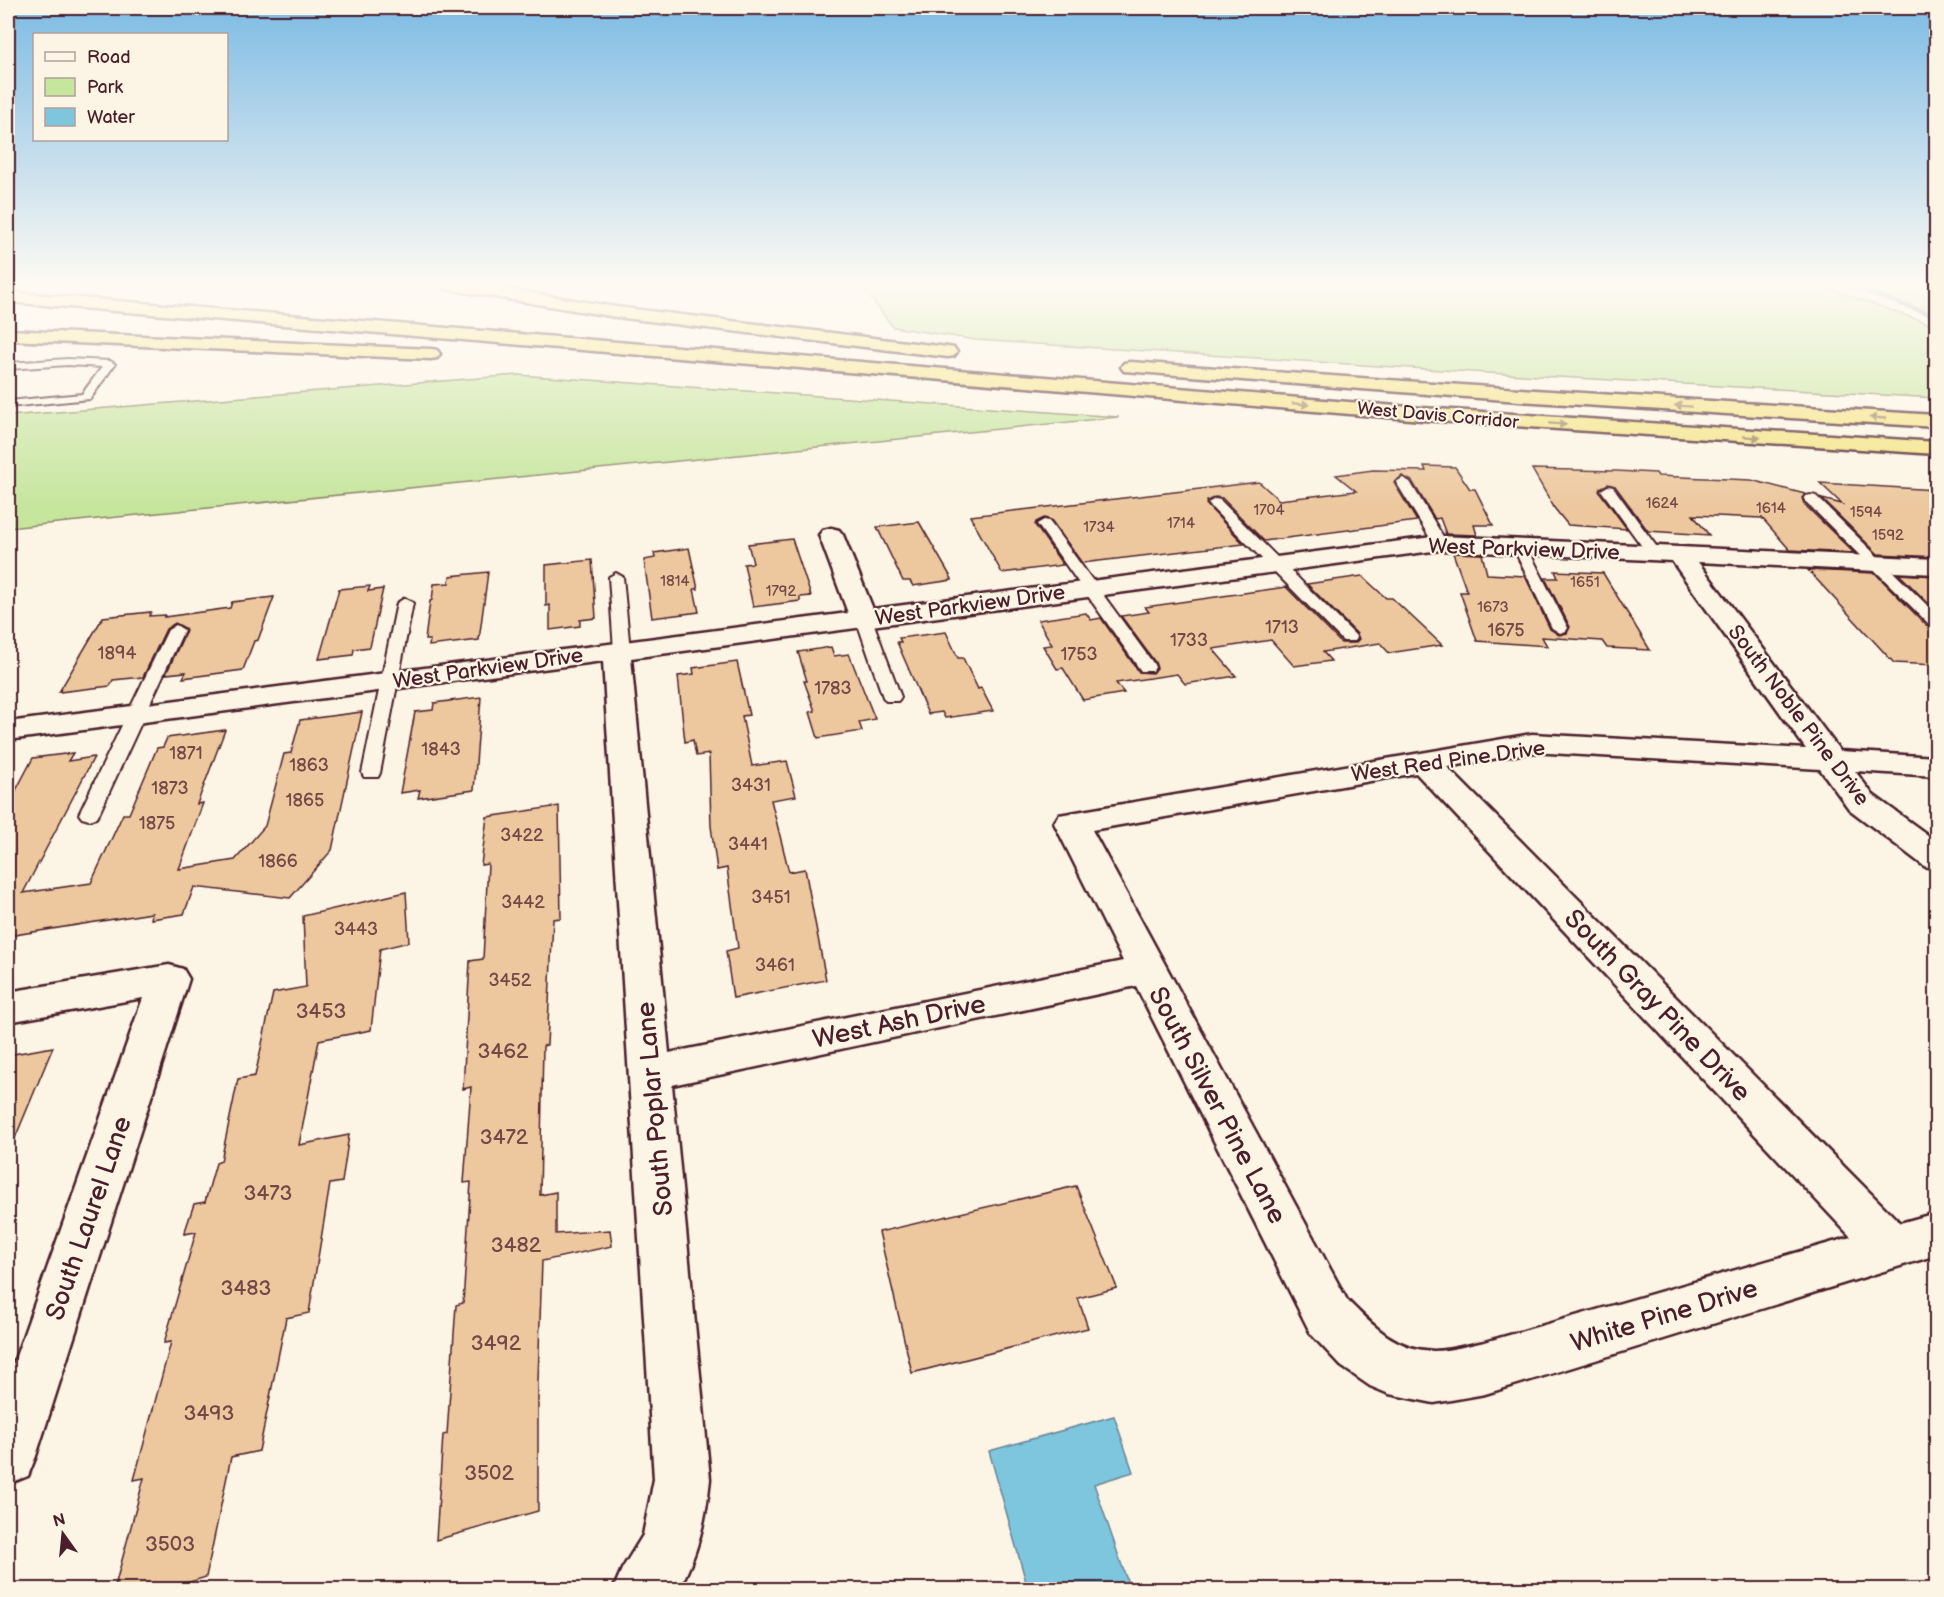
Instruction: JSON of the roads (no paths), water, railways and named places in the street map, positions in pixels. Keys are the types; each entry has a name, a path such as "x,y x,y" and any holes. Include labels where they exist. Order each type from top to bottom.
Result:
{"highway":[{"path":"546,359 979,377"},
{"name":"West Davis Corridor","path":"755,359 1530,422 1936,448"},
{"name":"West Davis Corridor","path":"1111,365 1508,394 1936,421"}],"street":[{"path":"831,535 864,619"},
{"name":"West Parkview Drive","path":"8,731 1440,543 1936,566"},
{"name":"South Noble Pine Drive","path":"1666,554 1861,802 1936,858"},
{"name":"South Poplar Lane","path":"619,651 682,1479 677,1522 652,1577"},
{"name":"West Red Pine Drive","path":"1071,823 1532,743 1936,766"},
{"name":"South Gray Pine Drive","path":"1424,762 1914,1240"},
{"name":"South Silver Pine Lane","path":"1071,823 1329,1317 1359,1348 1389,1368"},
{"name":"West Ash Drive","path":"651,1073 1147,970"},
{"name":"South Laurel Lane","path":"8,1007 169,979 8,1456"},
{"name":"White Pine Drive","path":"1389,1368 1434,1377 1485,1368 1914,1240"}],"lane":[{"path":"8,366 68,362 110,364 86,397 8,404"},
{"path":"1403,482 1440,543"},
{"path":"1608,490 1666,554"},
{"path":"1811,499 1936,622"},
{"path":"1215,503 1349,638"},
{"path":"1044,524 1147,668"},
{"path":"1520,547 1560,628"},
{"path":"616,577 619,651"},
{"path":"371,773 405,603"},
{"path":"864,619 892,697"},
{"path":"89,814 176,630"}],"water":[{"path":"1114,1416 1133,1472 1094,1484 1130,1589 1028,1589 989,1451"}]}
